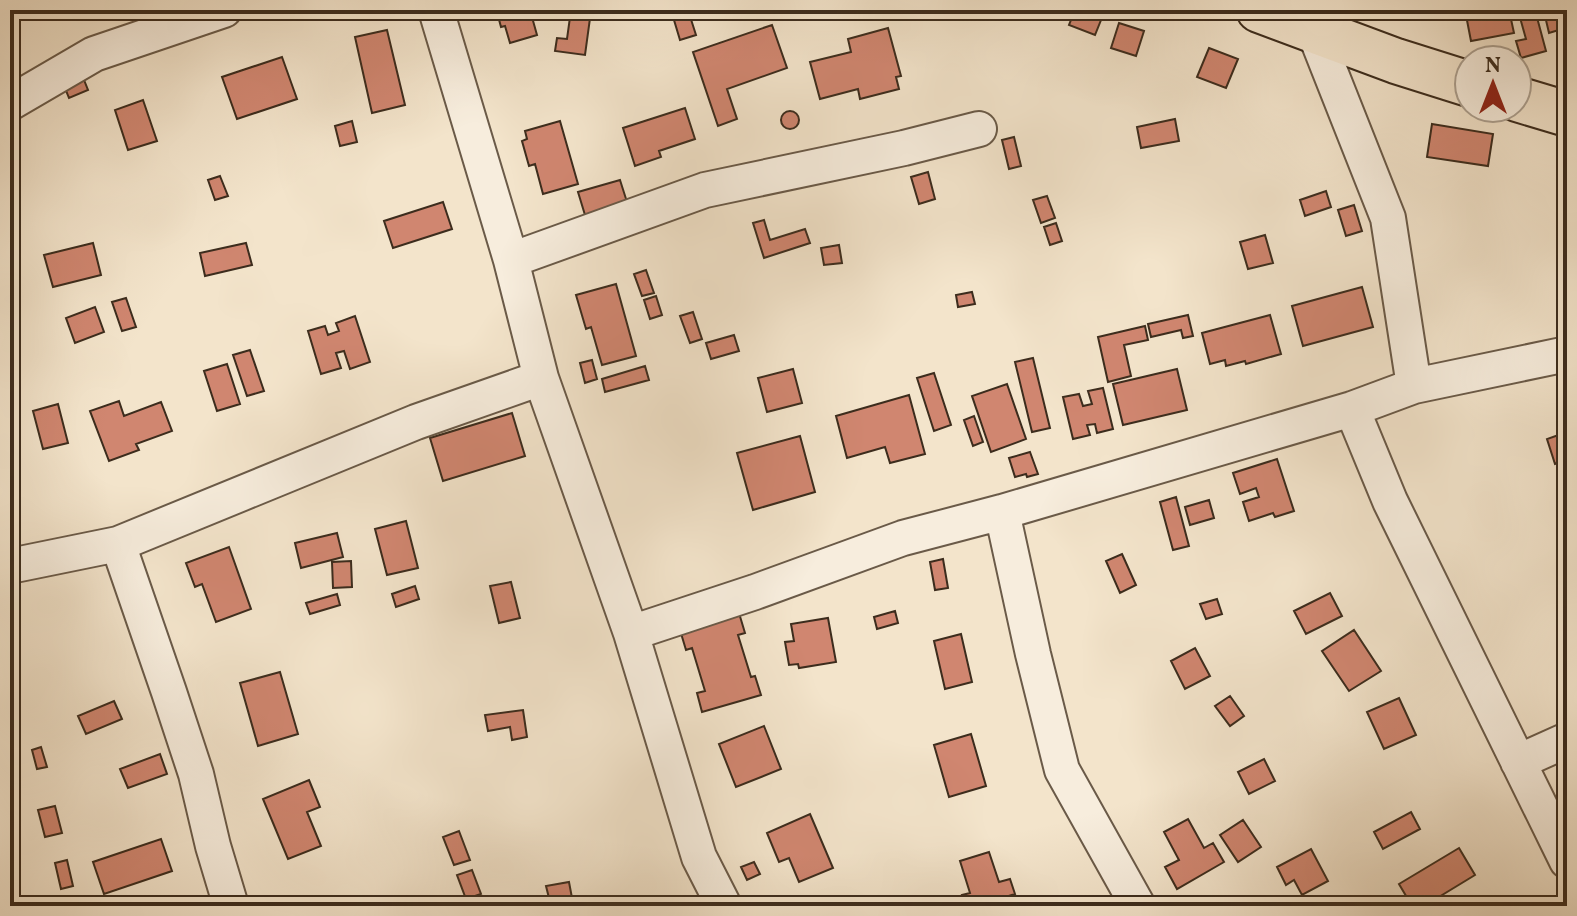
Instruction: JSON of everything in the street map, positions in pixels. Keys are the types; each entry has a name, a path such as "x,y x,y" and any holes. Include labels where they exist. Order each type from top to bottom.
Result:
{"main road":[{"path":"1259,10 1453,79"},
{"path":"1533,104 1567,114"}],"street":[{"path":"10,103 94,54 224,10"},
{"path":"436,10 511,260 541,378 631,633 699,857 724,906"},
{"path":"1314,31 1388,218 1414,386"},
{"path":"511,260 705,190 979,129"},
{"path":"631,633 903,538 1352,409 1414,386 1567,354"},
{"path":"10,566 118,544 416,422 541,378"},
{"path":"1352,409 1390,501 1567,861"},
{"path":"1002,512 1062,770 1138,906"},
{"path":"118,544 196,774 231,906"},
{"path":"1518,762 1567,740"}],"building":[{"path":"492,10 530,10 537,35 510,43 505,26 501,27 497,12 493,13"},
{"path":"571,10 591,11 585,55 555,51 557,38 567,39"},
{"path":"671,10 688,10 696,35 680,40"},
{"path":"1075,10 1105,10 1095,35 1069,25"},
{"path":"1465,10 1509,10 1514,33 1471,41"},
{"path":"1535,10 1546,51 1533,55 1533,44 1517,44 1516,41 1526,39 1519,14"},
{"path":"1558,12 1562,29 1549,33 1545,16"},
{"path":"1119,23 1144,31 1136,56 1111,48"},
{"path":"772,25 787,68 727,89 737,119 718,126 693,52"},
{"path":"888,28 901,76 896,77 899,89 860,99 858,89 820,99 810,62 851,52 848,39"},
{"path":"387,30 405,105 372,113 355,37"},
{"path":"1209,48 1238,59 1226,88 1197,77"},
{"path":"282,57 297,99 237,119 222,77"},
{"path":"80,70 88,90 69,98 61,78"},
{"path":"143,100 157,141 128,150 115,110"},
{"path":"685,108 695,139 659,151 661,157 635,166 623,128"},
{"path":"790,111 799,120 790,129 781,120"},
{"path":"1175,119 1179,141 1141,148 1137,127"},
{"path":"352,121 357,142 340,146 335,126"},
{"path":"560,121 578,184 543,194 535,164 529,166 522,141 527,139 525,131"},
{"path":"1432,124 1493,134 1488,166 1427,157"},
{"path":"1014,137 1021,166 1009,169 1002,140"},
{"path":"928,172 935,199 919,204 911,177"},
{"path":"220,176 228,196 215,200 208,180"},
{"path":"620,180 627,202 585,215 578,192"},
{"path":"1326,191 1331,207 1305,216 1300,200"},
{"path":"1047,196 1055,218 1041,223 1033,200"},
{"path":"443,202 452,229 393,248 384,221"},
{"path":"1354,205 1362,231 1346,236 1338,210"},
{"path":"764,220 770,240 805,229 810,243 764,258 753,223"},
{"path":"1056,223 1062,241 1050,245 1044,227"},
{"path":"1265,235 1273,263 1248,269 1240,242"},
{"path":"93,243 101,275 53,287 44,255"},
{"path":"246,243 252,265 205,276 200,253"},
{"path":"839,245 842,263 824,265 821,248"},
{"path":"646,270 654,293 642,296 634,274"},
{"path":"616,284 636,356 602,365 591,327 586,329 576,295"},
{"path":"1362,287 1373,327 1303,346 1292,306"},
{"path":"972,292 975,304 958,307 956,295"},
{"path":"656,296 662,315 650,319 644,300"},
{"path":"126,298 136,327 122,331 112,302"},
{"path":"95,307 104,332 75,343 66,318"},
{"path":"693,312 702,339 690,343 680,316"},
{"path":"1188,315 1193,336 1183,338 1181,330 1151,337 1148,324"},
{"path":"1270,315 1281,354 1246,364 1245,361 1226,366 1225,360 1210,364 1202,333"},
{"path":"355,316 370,362 350,369 344,351 336,353 341,368 321,374 308,331 325,326 328,335 339,331 336,323"},
{"path":"1145,326 1148,340 1124,345 1131,376 1108,382 1098,337"},
{"path":"734,335 739,351 711,359 706,343"},
{"path":"250,350 264,391 247,396 233,355"},
{"path":"1033,358 1050,428 1032,432 1015,362"},
{"path":"592,360 597,379 585,383 580,363"},
{"path":"227,364 240,404 217,411 204,371"},
{"path":"645,366 649,380 605,392 602,379"},
{"path":"793,369 802,403 767,412 758,378"},
{"path":"1177,369 1187,410 1123,425 1113,384"},
{"path":"934,373 951,425 934,431 917,378"},
{"path":"1007,384 1026,439 991,452 972,396"},
{"path":"1103,388 1113,429 1097,433 1095,424 1087,425 1090,435 1073,439 1063,397 1079,394 1083,406 1092,404 1088,391"},
{"path":"909,395 925,454 890,463 885,447 847,458 836,416"},
{"path":"119,401 124,416 161,402 172,431 136,444 139,450 109,461 90,411"},
{"path":"58,404 68,443 43,449 33,411"},
{"path":"512,413 525,456 443,481 430,438"},
{"path":"974,416 983,442 973,446 964,420"},
{"path":"1567,432 1567,460 1555,464 1547,439"},
{"path":"800,436 815,492 753,510 737,453"},
{"path":"1030,452 1038,474 1015,477 1009,458"},
{"path":"1277,459 1294,511 1275,517 1273,513 1249,521 1243,502 1259,497 1256,488 1240,494 1233,473"},
{"path":"1176,497 1189,546 1173,550 1160,502"},
{"path":"1209,500 1214,518 1190,525 1185,507"},
{"path":"406,521 418,568 387,575 375,529"},
{"path":"337,533 343,557 301,568 295,543"},
{"path":"229,547 251,609 216,622 202,584 195,587 186,563"},
{"path":"1122,554 1136,585 1120,593 1106,561"},
{"path":"943,559 948,588 935,590 930,562"},
{"path":"351,561 352,587 333,588 332,562"},
{"path":"511,582 520,618 499,623 490,586"},
{"path":"415,586 419,599 396,607 392,594"},
{"path":"1330,593 1342,616 1306,634 1294,611"},
{"path":"337,594 340,605 310,614 306,603"},
{"path":"1217,599 1222,614 1206,619 1200,604"},
{"path":"895,611 898,623 877,629 874,617"},
{"path":"739,613 745,633 738,635 751,677 755,676 761,695 702,712 697,693 705,691 692,648 686,650 680,630"},
{"path":"828,618 836,662 799,668 798,664 789,665 785,642 794,641 791,624"},
{"path":"1354,630 1381,671 1349,691 1322,651"},
{"path":"961,634 972,682 945,689 934,641"},
{"path":"1195,648 1210,676 1185,689 1171,661"},
{"path":"280,672 298,734 258,746 240,683"},
{"path":"1230,696 1244,716 1230,726 1215,706"},
{"path":"1399,698 1416,735 1384,749 1367,712"},
{"path":"114,701 122,719 86,734 78,716"},
{"path":"523,710 527,737 512,740 510,727 488,731 485,715"},
{"path":"764,726 781,769 736,787 719,744"},
{"path":"971,734 986,786 949,797 934,745"},
{"path":"41,747 47,767 37,769 32,750"},
{"path":"160,754 167,774 128,788 120,769"},
{"path":"1264,759 1275,781 1249,794 1238,772"},
{"path":"309,780 320,807 307,812 321,846 288,859 263,799"},
{"path":"55,806 62,833 45,837 38,810"},
{"path":"1411,812 1420,829 1383,849 1374,832"},
{"path":"810,814 833,868 799,882 789,858 779,862 767,833"},
{"path":"1188,819 1204,848 1213,843 1224,862 1177,889 1165,867 1179,860 1164,832"},
{"path":"1243,820 1261,847 1238,862 1220,835"},
{"path":"459,831 470,860 454,865 443,837"},
{"path":"161,839 172,871 104,894 93,862"},
{"path":"1459,848 1475,875 1424,906 1412,906 1399,884"},
{"path":"1311,849 1328,881 1302,895 1294,880 1286,885 1277,867"},
{"path":"989,852 999,882 1010,879 1015,894 977,906 966,906 962,895 970,893 960,861"},
{"path":"67,860 73,886 61,889 55,863"},
{"path":"754,862 760,874 747,880 741,867"},
{"path":"472,870 481,894 466,899 457,875"},
{"path":"569,882 572,898 550,902 546,886"}]}
